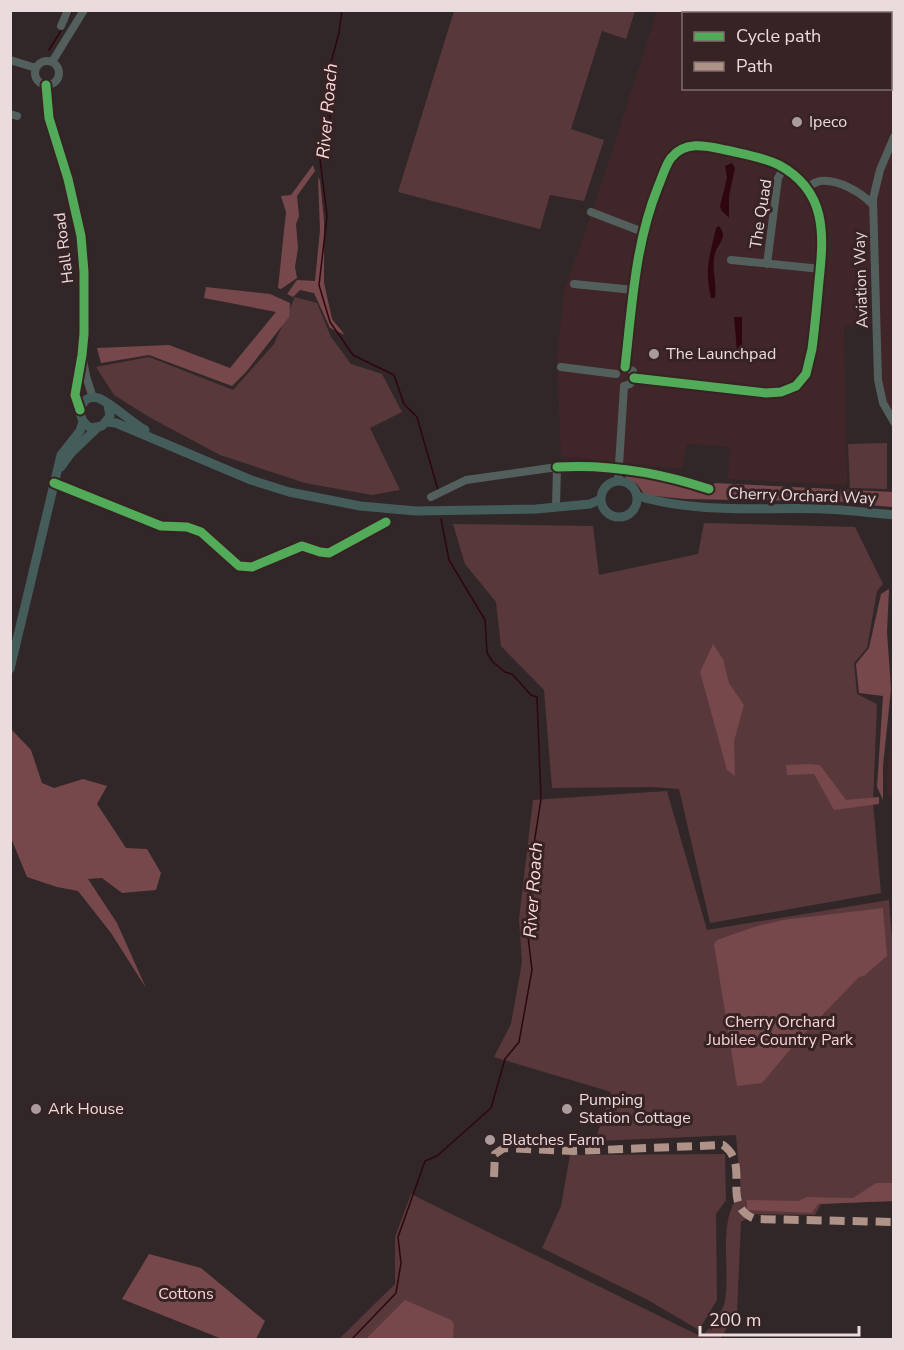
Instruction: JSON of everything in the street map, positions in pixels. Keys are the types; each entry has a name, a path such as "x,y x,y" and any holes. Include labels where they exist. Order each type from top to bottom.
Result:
{"main road":[{"path":"10,669 61,455 80,431 83,422 80,410 85,402 93,398 104,401 178,450"},
{"path":"54,483 62,465 71,453 97,428 107,422 110,416 108,405"},
{"path":"83,422 92,428 97,428"},
{"path":"107,422 116,423 251,480 289,492 360,506 416,511 536,509 590,504 601,499"},
{"path":"536,509 541,511 605,511 615,517 627,516 632,513 637,501 632,486 627,482 618,481 604,488 601,499 605,511"},
{"name":"Cherry Orchard Way","path":"637,501 711,508 826,509 894,515"}],"street":[{"path":"61,26 68,10"},
{"path":"52,62 84,10"},
{"path":"10,60 36,68"},
{"path":"45,61 52,62 58,68 59,76 55,82 46,85 37,80 36,68 45,61"},
{"name":"Hall Road","path":"46,85 49,118 68,179 81,236 84,277 82,355 75,395 80,410"},
{"name":"Aviation Way","path":"894,137 880,170 873,205 878,380 883,403 894,422"},
{"path":"625,367 643,232 668,164 679,150 688,146 708,146 757,158 784,168 807,188 817,208 823,239 810,363 802,380 789,390 766,393 634,378"},
{"name":"The Quad","path":"767,264 778,178 784,168"},
{"path":"807,188 815,182 842,185 860,194 873,205"},
{"path":"591,212 643,232"},
{"name":"The Quad","path":"730,260 821,269"},
{"path":"574,284 634,290"},
{"name":"Hall Road","path":"82,355 93,398"},
{"path":"625,367 633,371 634,378 630,384 624,386 616,380 616,374 619,368 625,367"},
{"path":"561,368 616,374"},
{"path":"618,481 624,386"},
{"path":"431,497 466,480 556,467 581,466 677,478 709,489"},
{"path":"556,467 556,506"},
{"path":"54,483 161,526 187,527 201,532 239,566 246,568 302,546 320,552 329,552 386,522"}],"shaded area":[{"path":"785,10 790,12 682,12 682,90 892,90 892,12 888,12 893,11 893,422 878,380 873,199 869,189 871,324 844,326 847,485 728,479 730,447 687,444 682,469 561,456 557,358 564,292 657,11"},
{"path":"732,163 735,168 729,196 729,218 720,206 727,178 725,166"},
{"path":"719,226 723,237 715,253 715,298 711,298 708,278 709,262 716,228"},
{"path":"734,317 742,317 742,356 737,351"},
{"path":"893,709 894,797 888,796 887,781"}],"green space":[{"path":"454,11 635,11 626,39 602,31 571,129 604,140 584,201 550,195 540,229 398,192"},
{"path":"313,165 315,171 297,196 299,216 296,224 298,248 295,267 297,278 281,289 278,288 286,212 281,196 291,195"},
{"path":"318,177 324,220 324,283 332,319 345,335 330,328 314,293 300,290 293,297 287,294 297,280 315,281 320,230"},
{"path":"206,287 270,294 290,303 289,317 246,372 232,386 149,355 101,363 97,348 169,345 230,368 276,312 204,298"},
{"path":"295,297 317,303 331,337 351,364 382,374 402,412 370,428 400,490 372,495 305,483 220,455 149,417 114,395 96,367 149,357 233,390 274,344"},
{"path":"887,443 887,489 850,488 848,444"},
{"path":"626,465 674,475 706,491 715,483 893,492 893,507 857,502 685,499 645,495 637,484 626,479"},
{"path":"704,523 855,527 883,584 877,591 867,648 854,663 857,694 877,704 873,802 881,893 710,923 679,789 552,788 544,690 501,646 496,602 465,564 453,524 593,526 599,575 698,554"},
{"path":"889,589 887,632 891,689 883,766 883,800 877,787 883,696 859,693 856,664 869,648 881,594"},
{"path":"713,644 723,659 729,683 744,705 734,741 735,776 727,770 700,672"},
{"path":"11,729 31,750 42,783 54,788 83,779 107,786 97,804 126,848 147,849 161,873 156,890 122,893 102,878 88,879 117,923 146,988 111,933 78,891 27,877 11,838"},
{"path":"786,765 820,765 846,800 879,797 879,804 834,810 814,774 787,775"},
{"name":"Cherry Orchard Jubilee Country Park","path":"667,791 707,930 889,900 894,964 893,1201 821,1204 815,1215 754,1214 741,1222 737,1312 720,1339 338,1340 395,1284 395,1237 411,1194 702,1337 719,1315 725,1301 729,1217 733,1204 741,1192 736,1135 595,1141 611,1092 494,1057 511,1024 522,962 519,919 533,800"},
{"path":"883,908 887,956 864,976 859,977 800,1038 762,1083 737,1086 714,944 717,940 783,920"},
{"path":"725,1154 726,1200 716,1214 717,1300 699,1330 648,1300 542,1248 561,1206 570,1155"},
{"path":"876,1183 893,1183 893,1201 818,1204 812,1213 747,1210 747,1200 798,1201 807,1197 853,1198"},
{"name":"Cottons","path":"149,1254 201,1268 265,1321 256,1339 222,1339 122,1299"},
{"path":"405,1300 451,1320 454,1324 453,1339 366,1339"}],"waterway":[{"path":"69,17 73,10"},
{"name":"River Roach","path":"342,10 339,33 327,77 330,117 320,159 327,216 319,285 330,322 353,355 394,375 404,404 417,417 438,490"},
{"path":"49,50 62,29"},
{"name":"River Roach","path":"351,1340 396,1293 401,1263 398,1237 425,1161 437,1156 491,1108 505,1059 519,1042 532,970 527,928 534,844 541,799 537,697 531,695 512,674 505,672 493,662 487,653 485,620 449,560 441,519"}],"marked path":[{"path":"494,1177 495,1154 504,1148 574,1151 723,1145 731,1153 735,1163 739,1204 744,1213 755,1219 894,1222"}],"cycle path":[{"path":"46,85 49,118 68,179 81,236 84,272 84,334 75,395 80,410"},
{"path":"625,367 639,253 650,209 671,158 677,152 690,147 711,147 766,160 779,165 795,176 806,187 814,201 819,215 822,247 812,349 806,374 796,386 781,392 766,393 634,378"},
{"path":"557,467 614,468 672,478 709,489"},
{"path":"54,483 161,526 187,527 201,532 239,566 252,567 302,546 329,553 386,522"}],"place":[{"name":"Ipeco","path":"797,122"},
{"name":"The Launchpad","path":"654,354"},
{"name":"Ark House","path":"36,1109"},
{"name":"Pumping Station Cottage","path":"567,1109"},
{"name":"Blatches Farm","path":"490,1140"}]}
